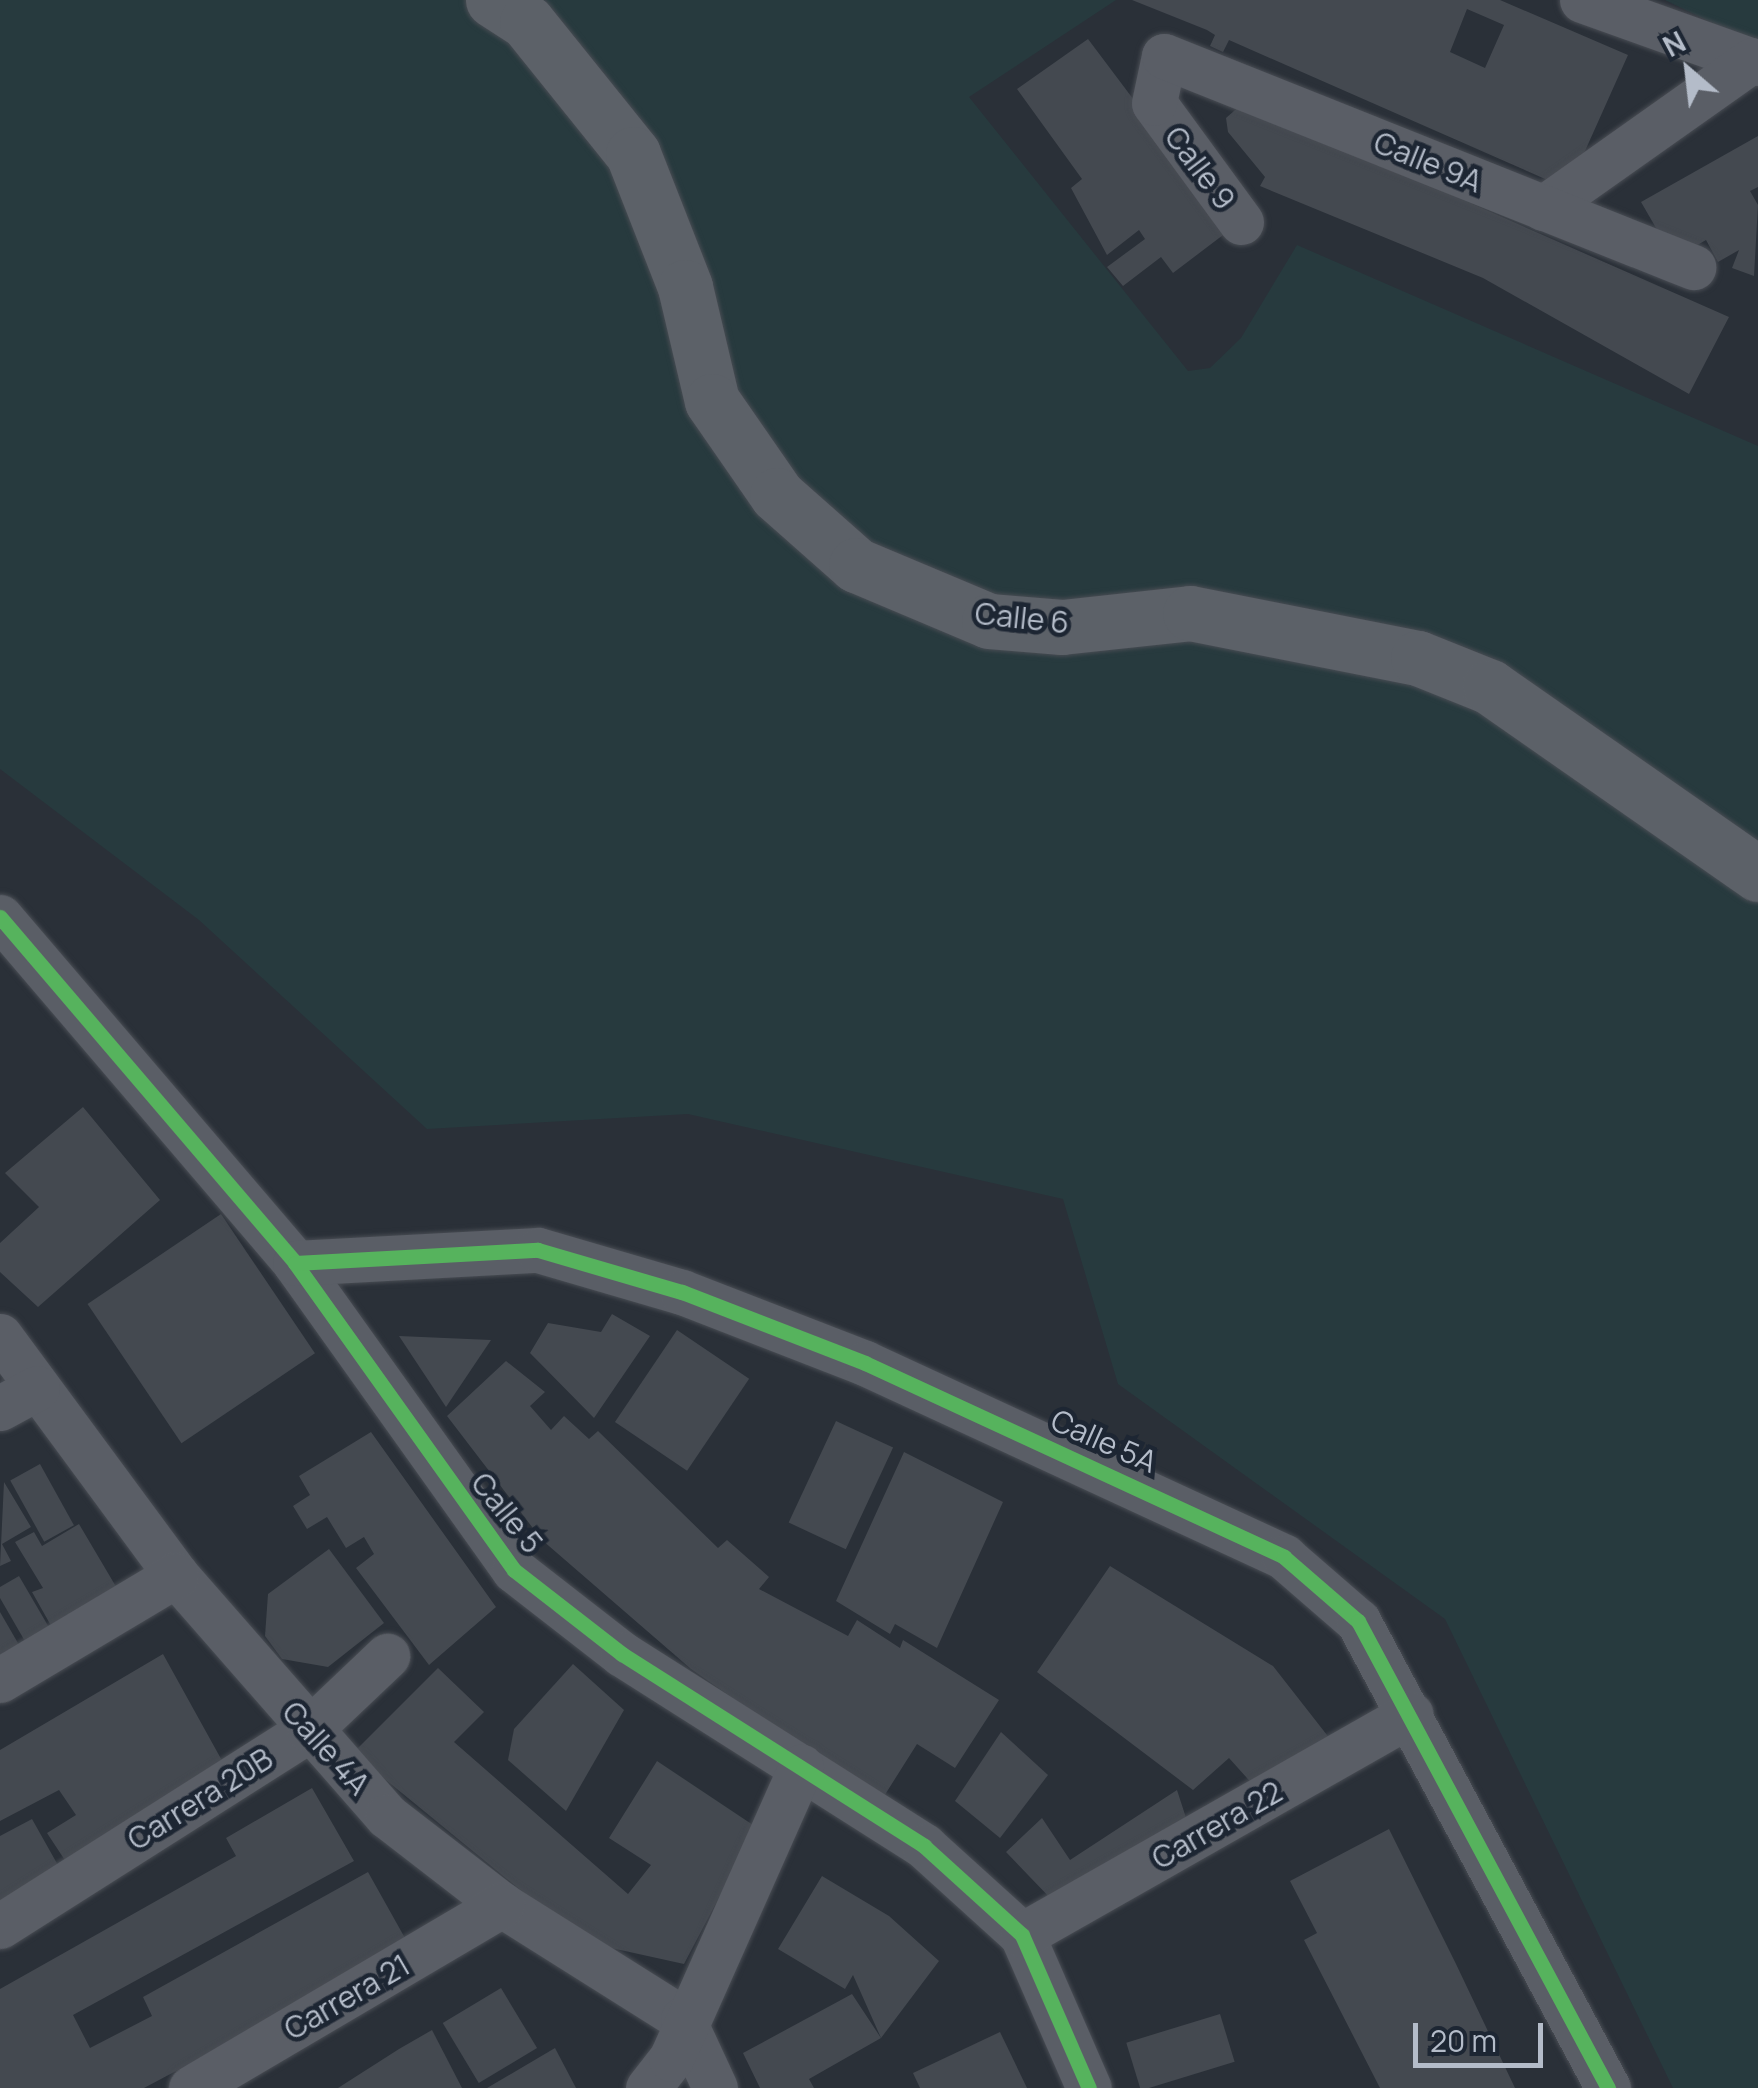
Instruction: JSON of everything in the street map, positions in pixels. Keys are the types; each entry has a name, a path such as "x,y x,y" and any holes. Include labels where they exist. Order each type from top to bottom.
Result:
{"main road":[{"name":"Calle 6","path":"493,0 527,22 633,154 684,287 712,401 777,495 856,565 990,622 1062,627 1190,612 1418,658 1490,687 1758,874"}],"street":[{"path":"1582,0 1755,61"},
{"name":"Calle 9A","path":"1164,56 1693,267"},
{"name":"Calle 9","path":"1164,56 1154,103 1241,222"},
{"path":"1543,208 1755,61"},
{"name":"Calle 5","path":"0,917 295,1263 514,1570 622,1654 924,1846 1022,1935 1089,2088"},
{"name":"Calle 5A","path":"295,1263 538,1250 682,1292 865,1364 1284,1557 1358,1621 1412,1714 1608,2088"},
{"name":"Calle 4A","path":"0,1336 19,1398 387,1816 502,1906 682,2019"},
{"path":"0,1680 176,1576"},
{"name":"Carrera 20B","path":"0,1926 309,1730 387,1656"},
{"name":"Carrera 22","path":"1022,1935 1412,1714"},
{"path":"648,2088 670,2059 682,2019 802,1767"},
{"name":"Carrera 21","path":"191,2088 502,1906"},
{"path":"682,2019 716,2088"}],"green space":[{"path":"0,0 1116,0 969,97 1188,371 1210,368 1241,338 1297,245 1758,446 1758,2088 1673,2088 1445,1619 1118,1384 1063,1199 688,1114 427,1129 199,920 0,769"},
{"path":"1665,0 1758,0 1758,45"}],"building":[{"path":"1132,0 1500,0 1628,55 1568,189 1229,40 1223,52 1210,46 1215,35","holes":["1467,9 1504,25 1485,68 1450,52"]},
{"path":"1088,39 1231,229 1173,273 1161,257 1123,286 1107,267 1145,239 1139,230 1107,255 1071,188 1082,179 1017,89"},
{"path":"1243,103 1729,317 1689,394 1483,278 1260,186 1265,177 1228,132 1226,118"},
{"path":"1758,136 1758,187 1750,191 1758,205 1754,276 1732,268 1739,250 1718,262 1706,240 1682,254 1663,240 1641,202"},
{"path":"83,1107 160,1200 38,1307 0,1272 0,1243 39,1207 5,1173"},
{"path":"221,1214 315,1353 181,1443 88,1304"},
{"path":"612,1314 650,1336 594,1418 530,1353 548,1323 601,1332"},
{"path":"677,1330 749,1379 687,1471 615,1422"},
{"path":"399,1336 491,1340 446,1407"},
{"path":"506,1361 545,1392 530,1406 551,1430 564,1416 589,1439 598,1431 718,1548 727,1540 769,1577 759,1589 848,1636 857,1620 900,1648 903,1640 999,1700 955,1768 917,1744 881,1801 691,1669 542,1540 447,1416"},
{"path":"836,1421 893,1448 846,1549 789,1523"},
{"path":"371,1432 496,1607 429,1665 356,1568 374,1554 364,1537 346,1548 327,1517 307,1529 293,1506 310,1495 299,1476"},
{"path":"904,1452 1003,1502 937,1648 895,1624 890,1634 836,1601"},
{"path":"40,1464 74,1525 44,1542 10,1480"},
{"path":"4,1482 31,1527 2,1544 11,1561 0,1566"},
{"path":"79,1524 118,1590 54,1631 32,1592 43,1588 15,1542 34,1532 42,1546"},
{"path":"329,1549 384,1623 328,1667 282,1659 265,1636 268,1594"},
{"path":"1110,1566 1273,1666 1334,1744 1255,1787 1229,1758 1193,1790 1037,1672"},
{"path":"19,1576 54,1636 30,1650 0,1598 0,1587"},
{"path":"0,1612 26,1657 0,1673"},
{"path":"163,1654 225,1766 74,1874 47,1833 76,1815 59,1790 0,1821 0,1750"},
{"path":"573,1664 624,1710 566,1811 508,1760 514,1729"},
{"path":"438,1668 484,1712 454,1742 628,1894 651,1865 609,1838 657,1761 756,1827 684,1964 584,1942 353,1753"},
{"path":"1001,1732 1048,1775 1000,1838 955,1801"},
{"path":"312,1788 354,1861 73,2015 90,2048 152,2016 143,1997 368,1872 410,1947 144,2088 0,2088 0,1989 236,1856 226,1838"},
{"path":"1177,1790 1190,1830 1053,1901 1006,1852 1042,1818 1070,1860"},
{"path":"32,1819 68,1883 0,1918 0,1836"},
{"path":"1389,1829 1515,2088 1380,2088 1304,1940 1317,1933 1290,1881"},
{"path":"822,1876 889,1916 939,1961 881,2038 853,1975 845,1989 778,1949"},
{"path":"501,1988 537,2048 479,2083 443,2023"},
{"path":"852,1994 881,2038 809,2079 814,2088 760,2088 743,2053"},
{"path":"1220,2014 1235,2062 1140,2088 1126,2043"},
{"path":"432,2030 462,2088 338,2088 399,2049"},
{"path":"1000,2032 1027,2088 920,2088 913,2073"},
{"path":"555,2048 576,2088 487,2088"}],"cycle path":[{"path":"0,917 295,1263 514,1570 622,1654 924,1846 1022,1935 1089,2088"},
{"path":"295,1263 538,1250 682,1292 865,1363 1284,1557 1358,1621 1608,2088"}]}
